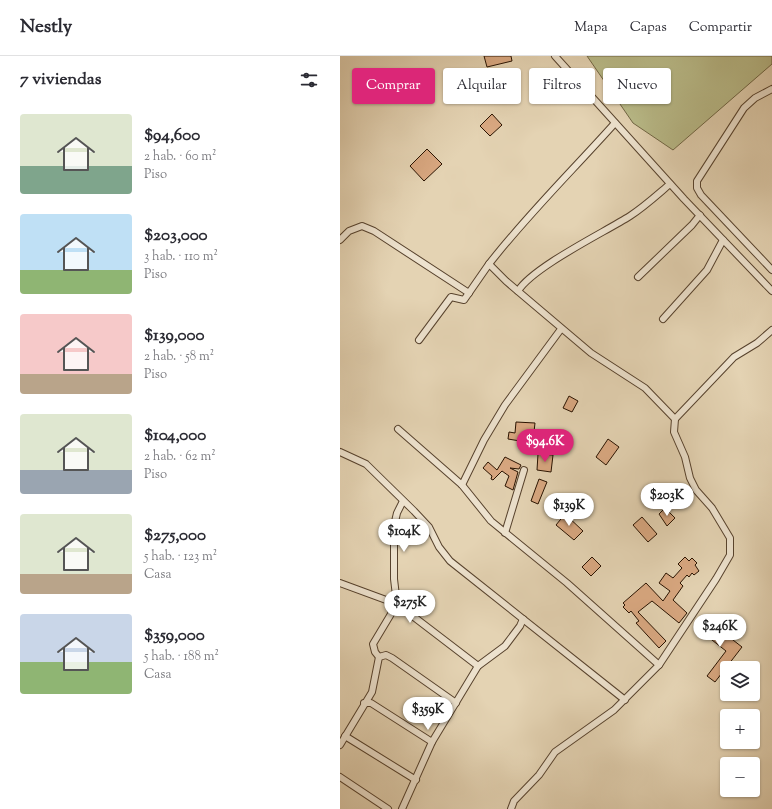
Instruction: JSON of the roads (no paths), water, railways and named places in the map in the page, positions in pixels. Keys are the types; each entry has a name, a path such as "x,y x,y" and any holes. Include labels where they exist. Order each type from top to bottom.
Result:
{"street":[{"path":"555,56 670,184 772,290"},
{"path":"772,89 755,98 744,108 697,181 697,188 701,195 772,270"},
{"path":"419,340 451,297 453,296 463,301 489,264 519,226 558,186 614,123"},
{"path":"518,291 523,284 532,277 565,254 630,216 670,184"},
{"path":"638,277 692,225 700,215"},
{"path":"340,240 348,231 362,226 374,232 469,293"},
{"path":"663,319 707,270 723,240"},
{"path":"489,264 562,329 601,360 635,380 675,419"},
{"path":"462,485 484,440 505,405 562,329"},
{"path":"511,809 514,801 539,775 555,752 625,700 659,665 716,579 730,555 730,538 712,508 696,490 690,478 685,457 674,432 675,419 734,357 757,343 772,330"},
{"path":"398,429 462,485 479,508 505,533 567,583 659,665"},
{"path":"340,452 366,464 423,520 446,557 625,700"},
{"path":"505,533 524,470"},
{"path":"340,745 372,692 379,657 375,652 373,644 397,604 394,579 394,526 397,513 403,501"},
{"path":"340,583 397,604 478,666"},
{"path":"402,809 432,742 478,666 505,646 520,626 523,619"},
{"path":"379,657 386,655 392,658 456,703"},
{"path":"364,703 371,703 432,742"},
{"path":"345,736 416,780"},
{"path":"340,777 388,809"}]}
